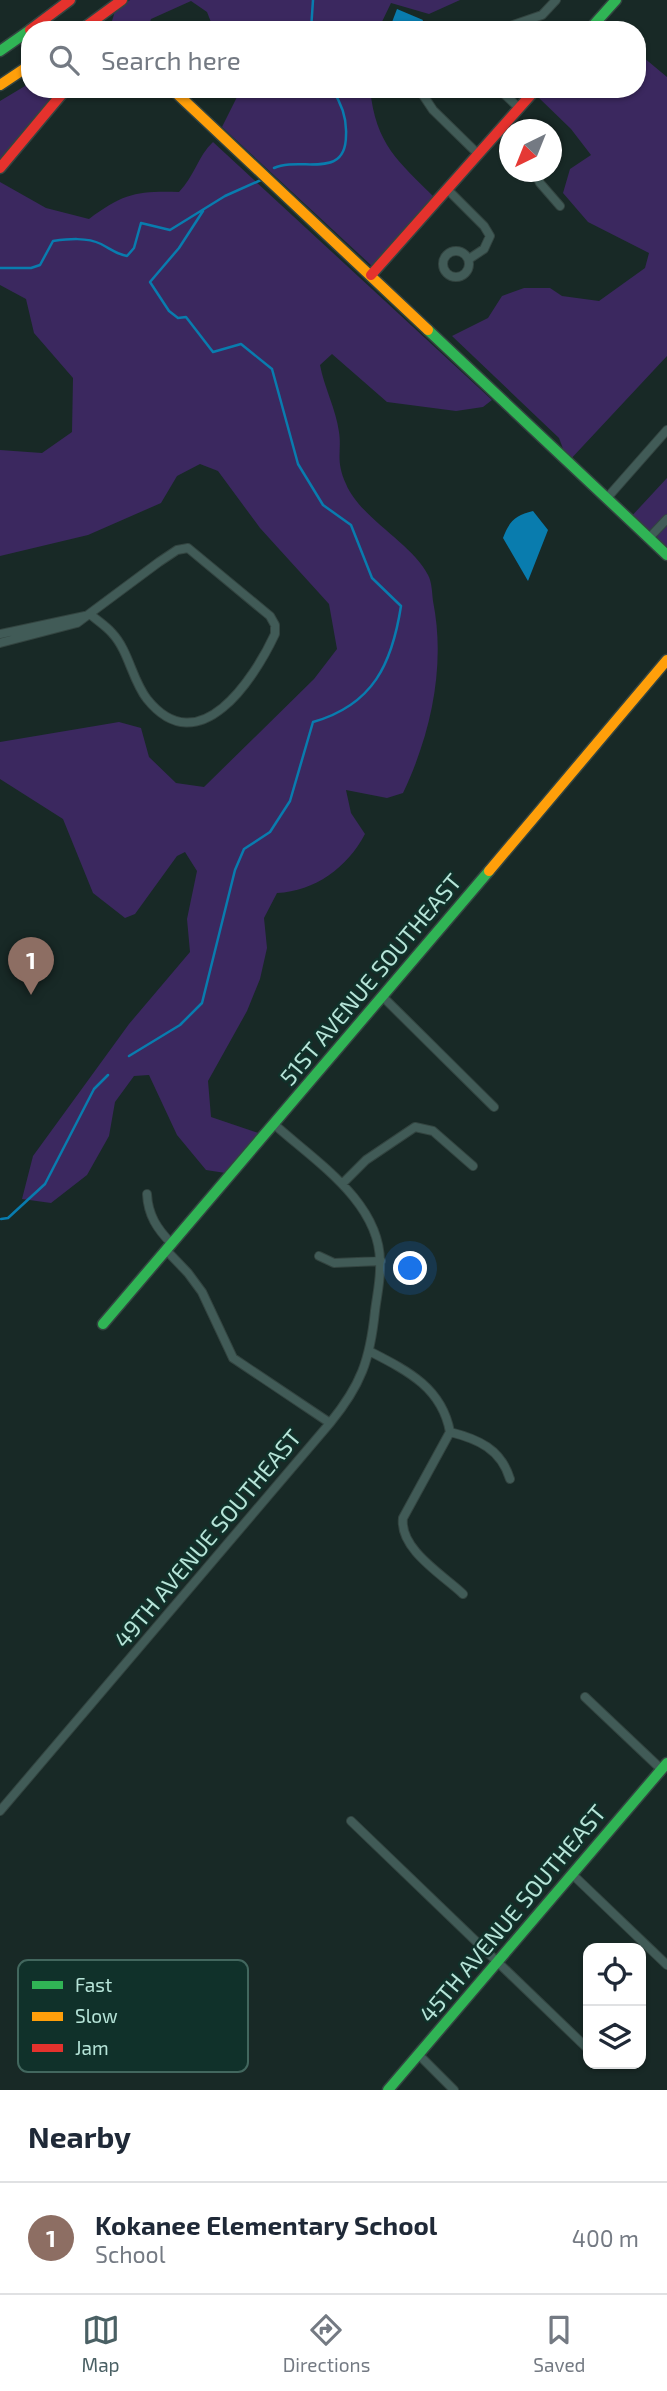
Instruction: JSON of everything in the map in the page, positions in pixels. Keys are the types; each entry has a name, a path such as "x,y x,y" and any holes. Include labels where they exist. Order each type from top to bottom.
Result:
{"main road":[{"path":"42,21 70,0"},
{"path":"93,21 122,0"},
{"path":"597,21 616,0"},
{"path":"0,51 21,36"},
{"path":"0,85 21,71"},
{"path":"0,168 58,98"},
{"path":"182,98 667,555"},
{"path":"509,119 528,98"},
{"path":"371,275 499,131"},
{"name":"51ST AVENUE SOUTHEAST","path":"103,1324 275,1125 667,660"},
{"name":"45TH AVENUE SOUTHEAST","path":"388,2090 664,1766"}],"street":[{"path":"525,21 542,15 556,0"},
{"path":"425,98 432,110 478,155"},
{"path":"508,98 519,108"},
{"path":"540,182 560,206"},
{"path":"447,190 484,226 490,236 484,249 469,259"},
{"path":"607,498 667,430"},
{"path":"649,538 667,519"},
{"path":"2,638 77,623 92,615 102,603 159,562 177,550 188,548 270,616 275,625 271,643 230,704 216,716 191,722 158,710 146,698 113,633 92,615"},
{"path":"382,996 494,1107"},
{"path":"275,1125 342,1184 367,1217 381,1261 334,1262 319,1256"},
{"path":"342,1184 366,1160 415,1127 433,1131 473,1166"},
{"path":"147,1194 148,1210 160,1233 202,1292 233,1358 263,1381 330,1423"},
{"name":"49TH AVENUE SOUTHEAST","path":"0,1811 330,1423 361,1380 370,1352 381,1261"},
{"path":"370,1352 409,1371 426,1385 447,1412 450,1432 403,1518 402,1528 410,1545 463,1594"},
{"path":"450,1432 477,1438 491,1448 505,1464 510,1479"},
{"path":"585,1697 664,1766"},
{"path":"351,1821 583,2044"},
{"path":"572,1874 667,1965"},
{"path":"419,2055 454,2090"}],"shaded area":[{"path":"130,0 460,0 429,14 391,3 382,21 210,21 207,12 191,1 150,21 112,21 115,11"},
{"path":"646,60 667,77 667,356 568,462 559,438 452,336 488,318 502,296 524,288 550,288 562,296 599,301 645,268 649,253 588,222 563,193 570,169 591,155 562,119 539,98 646,98"},
{"path":"21,88 21,98 53,98 0,162 0,101"},
{"path":"236,98 371,98 377,124 391,151 435,198 373,267 222,127"},
{"path":"213,142 492,400 483,407 456,411 387,402 332,354 320,365 337,423 340,462 346,484 374,520 411,552 429,578 437,625 437,675 428,723 403,793 387,798 346,790 351,813 365,834 358,846 328,876 304,888 277,893 264,918 267,948 260,979 247,1011 208,1081 211,1117 264,1135 232,1174 206,1170 177,1135 149,1075 134,1076 115,1102 109,1136 87,1175 51,1203 22,1199 33,1156 129,1024 190,952 187,919 197,871 185,852 177,856 135,914 125,918 93,893 63,819 0,779 0,742 119,722 141,728 149,757 176,783 204,787 314,679 337,649 329,604 260,528 218,471 200,464 177,476 161,503 88,535 0,556 0,450 42,453 72,432 73,378 34,333 26,299 0,285 0,182 46,208 89,219 131,195 179,192"},
{"path":"667,478 667,554 629,519"}],"water":[{"path":"397,9 423,20 423,21 392,21"},
{"path":"533,511 548,530 528,581 503,538 514,520"}],"waterway":[{"path":"312,21 313,0"},
{"path":"274,168 320,164 339,158 344,149 346,123 337,98"},
{"path":"0,268 31,268 40,265 53,241 84,239 127,256 134,248 141,223 170,230 225,196 261,180"},
{"path":"129,1056 180,1025 202,1003 235,870 244,849 270,832 290,801 313,722 334,715 351,705 376,679 392,646 401,606 372,578 351,525 323,505 298,464 272,369 241,344 213,352 186,317 178,318 169,311 150,282 179,248 203,211"},
{"path":"1,1219 8,1218 45,1184 94,1089 108,1075"}],"traffic: fast":[{"path":"597,21 616,0"},
{"path":"0,51 21,36"},
{"path":"428,330 667,555"},
{"path":"103,1324 489,871"},
{"path":"388,2090 667,1763"}],"traffic: slow":[{"path":"0,85 21,71"},
{"path":"182,98 428,330"},
{"path":"489,871 667,660"}],"traffic: jam":[{"path":"42,21 70,0"},
{"path":"93,21 122,0"},
{"path":"0,168 58,98"},
{"path":"371,275 528,98"}],"place":[{"name":"Kokanee Elementary School","path":"31,995"}]}
